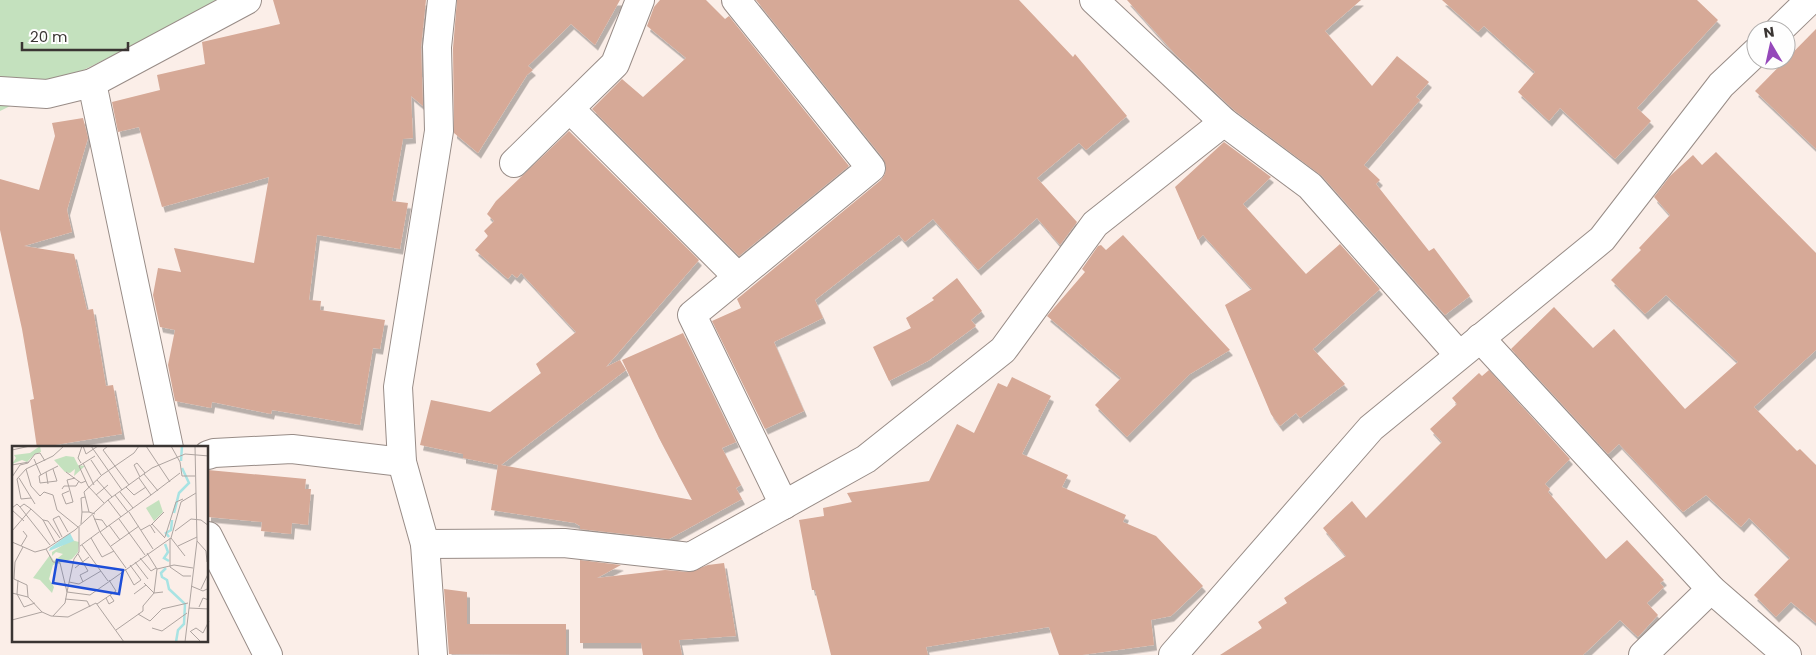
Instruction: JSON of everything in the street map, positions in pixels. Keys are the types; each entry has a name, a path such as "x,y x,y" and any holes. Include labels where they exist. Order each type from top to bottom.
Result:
{"street":[{"path":"0,90 47,94 92,84 246,0"},
{"path":"433,655 425,544 402,462 398,388 439,132 437,47 442,0"},
{"path":"514,163 616,64 640,0"},
{"path":"736,0 870,168 692,315 784,505"},
{"path":"1094,0 1224,122 1310,186 1459,355"},
{"path":"1789,20 1810,0"},
{"path":"1173,655 1371,428 1602,239 1721,84 1746,61"},
{"path":"92,84 169,446"},
{"path":"570,109 738,277"},
{"path":"425,544 564,543 690,557 866,459 1002,350 1095,224 1224,122"},
{"path":"1480,338 1711,589 1788,655"},
{"path":"209,454 214,452 292,449 402,462"},
{"path":"209,538 268,655"},
{"path":"1643,655 1711,589"}],"green space":[{"path":"0,0 226,0 0,111"}],"building":[{"path":"273,0 426,0 421,47 423,106 411,96 413,138 403,139 392,201 408,203 400,249 317,235 309,300 321,301 320,310 385,320 380,349 373,348 360,425 272,410 271,414 212,402 211,408 175,401 168,365 175,330 160,327 153,295 158,268 181,272 174,248 254,263 269,177 162,207 139,127 118,132 112,102 160,90 157,75 205,64 202,42 280,24"},
{"path":"457,0 620,0 595,45 571,24 528,66 533,70 527,75 478,153 454,133 453,48"},
{"path":"660,0 706,0 725,19 729,16 849,166 739,256 592,109 622,79 643,97 686,58 647,26 654,7"},
{"path":"756,0 1019,0 1073,57 1075,54 1127,116 1086,150 1079,143 1037,178 1077,222 1060,245 1037,218 978,270 933,219 905,242 899,235 815,300 823,318 774,342 804,411 765,429 712,321 741,308 737,299 881,180 885,174 886,166 883,158"},
{"path":"1127,0 1361,0 1325,31 1372,86 1397,56 1429,82 1416,97 1420,100 1364,165 1380,180 1376,184 1429,251 1434,248 1470,296 1445,315 1322,176 1234,110 1175,54"},
{"path":"1442,0 1697,0 1718,20 1637,108 1651,121 1615,159 1560,108 1549,121 1518,92 1535,72 1484,26 1478,32"},
{"path":"1816,29 1816,149 1755,91 1776,70 1796,70 1796,49"},
{"path":"83,118 88,138 67,210 72,232 24,246 74,254 87,310 93,309 106,386 113,385 122,434 49,446 37,446 30,400 34,399 22,329 0,230 0,179 39,190 55,136 52,123"},
{"path":"569,131 699,260 606,367 620,360 626,370 501,465 692,500 659,438 622,360 683,333 736,442 722,448 741,485 736,488 742,499 669,539 580,529 580,526 575,523 491,510 498,465 463,458 463,454 420,445 431,400 490,412 541,373 536,364 576,332 521,273 517,278 512,274 508,279 475,250 488,236 484,231 494,221 487,214 496,201"},
{"path":"1224,142 1271,177 1243,204 1306,274 1340,244 1380,289 1313,349 1345,384 1300,418 1296,413 1280,426 1271,414 1225,305 1252,289 1203,235 1198,240 1175,187"},
{"path":"1716,152 1816,253 1816,350 1754,407 1797,451 1800,449 1816,465 1816,623 1791,602 1776,617 1754,595 1790,558 1749,518 1741,527 1706,495 1683,512 1619,444 1608,454 1511,349 1554,307 1593,348 1614,329 1685,409 1738,362 1666,295 1645,314 1611,280 1641,250 1639,248 1670,215 1654,197 1670,176 1693,155 1702,165"},
{"path":"1123,235 1230,350 1190,374 1127,437 1095,405 1121,378 1047,316 1085,272 1082,269 1098,246 1101,245 1106,250"},
{"path":"957,278 982,311 971,320 976,326 928,361 889,381 873,347 911,328 906,318 934,300 932,298"},
{"path":"1489,370 1570,459 1545,484 1550,489 1548,492 1606,559 1627,540 1664,580 1660,583 1664,587 1647,603 1658,615 1638,637 1620,620 1583,655 1220,655 1262,628 1258,622 1287,603 1284,598 1346,556 1323,528 1352,501 1366,518 1442,442 1430,429 1457,404 1452,398 1479,373 1482,376"},
{"path":"1012,377 1051,396 1022,454 1068,475 1062,487 1126,515 1123,522 1156,536 1203,586 1171,616 1151,620 1154,645 1082,655 1059,655 1049,627 926,647 928,655 831,655 815,590 812,590 799,520 824,516 823,508 852,502 847,493 929,481 957,424 974,433 998,383 1007,387"},
{"path":"209,470 306,479 305,489 311,489 308,525 292,523 291,534 261,531 262,522 209,517"},
{"path":"580,560 621,565 597,578 665,570 689,572 708,565 724,563 736,636 679,640 682,655 643,655 641,643 580,643"},
{"path":"444,589 467,592 467,624 566,624 566,655 449,654"}]}
